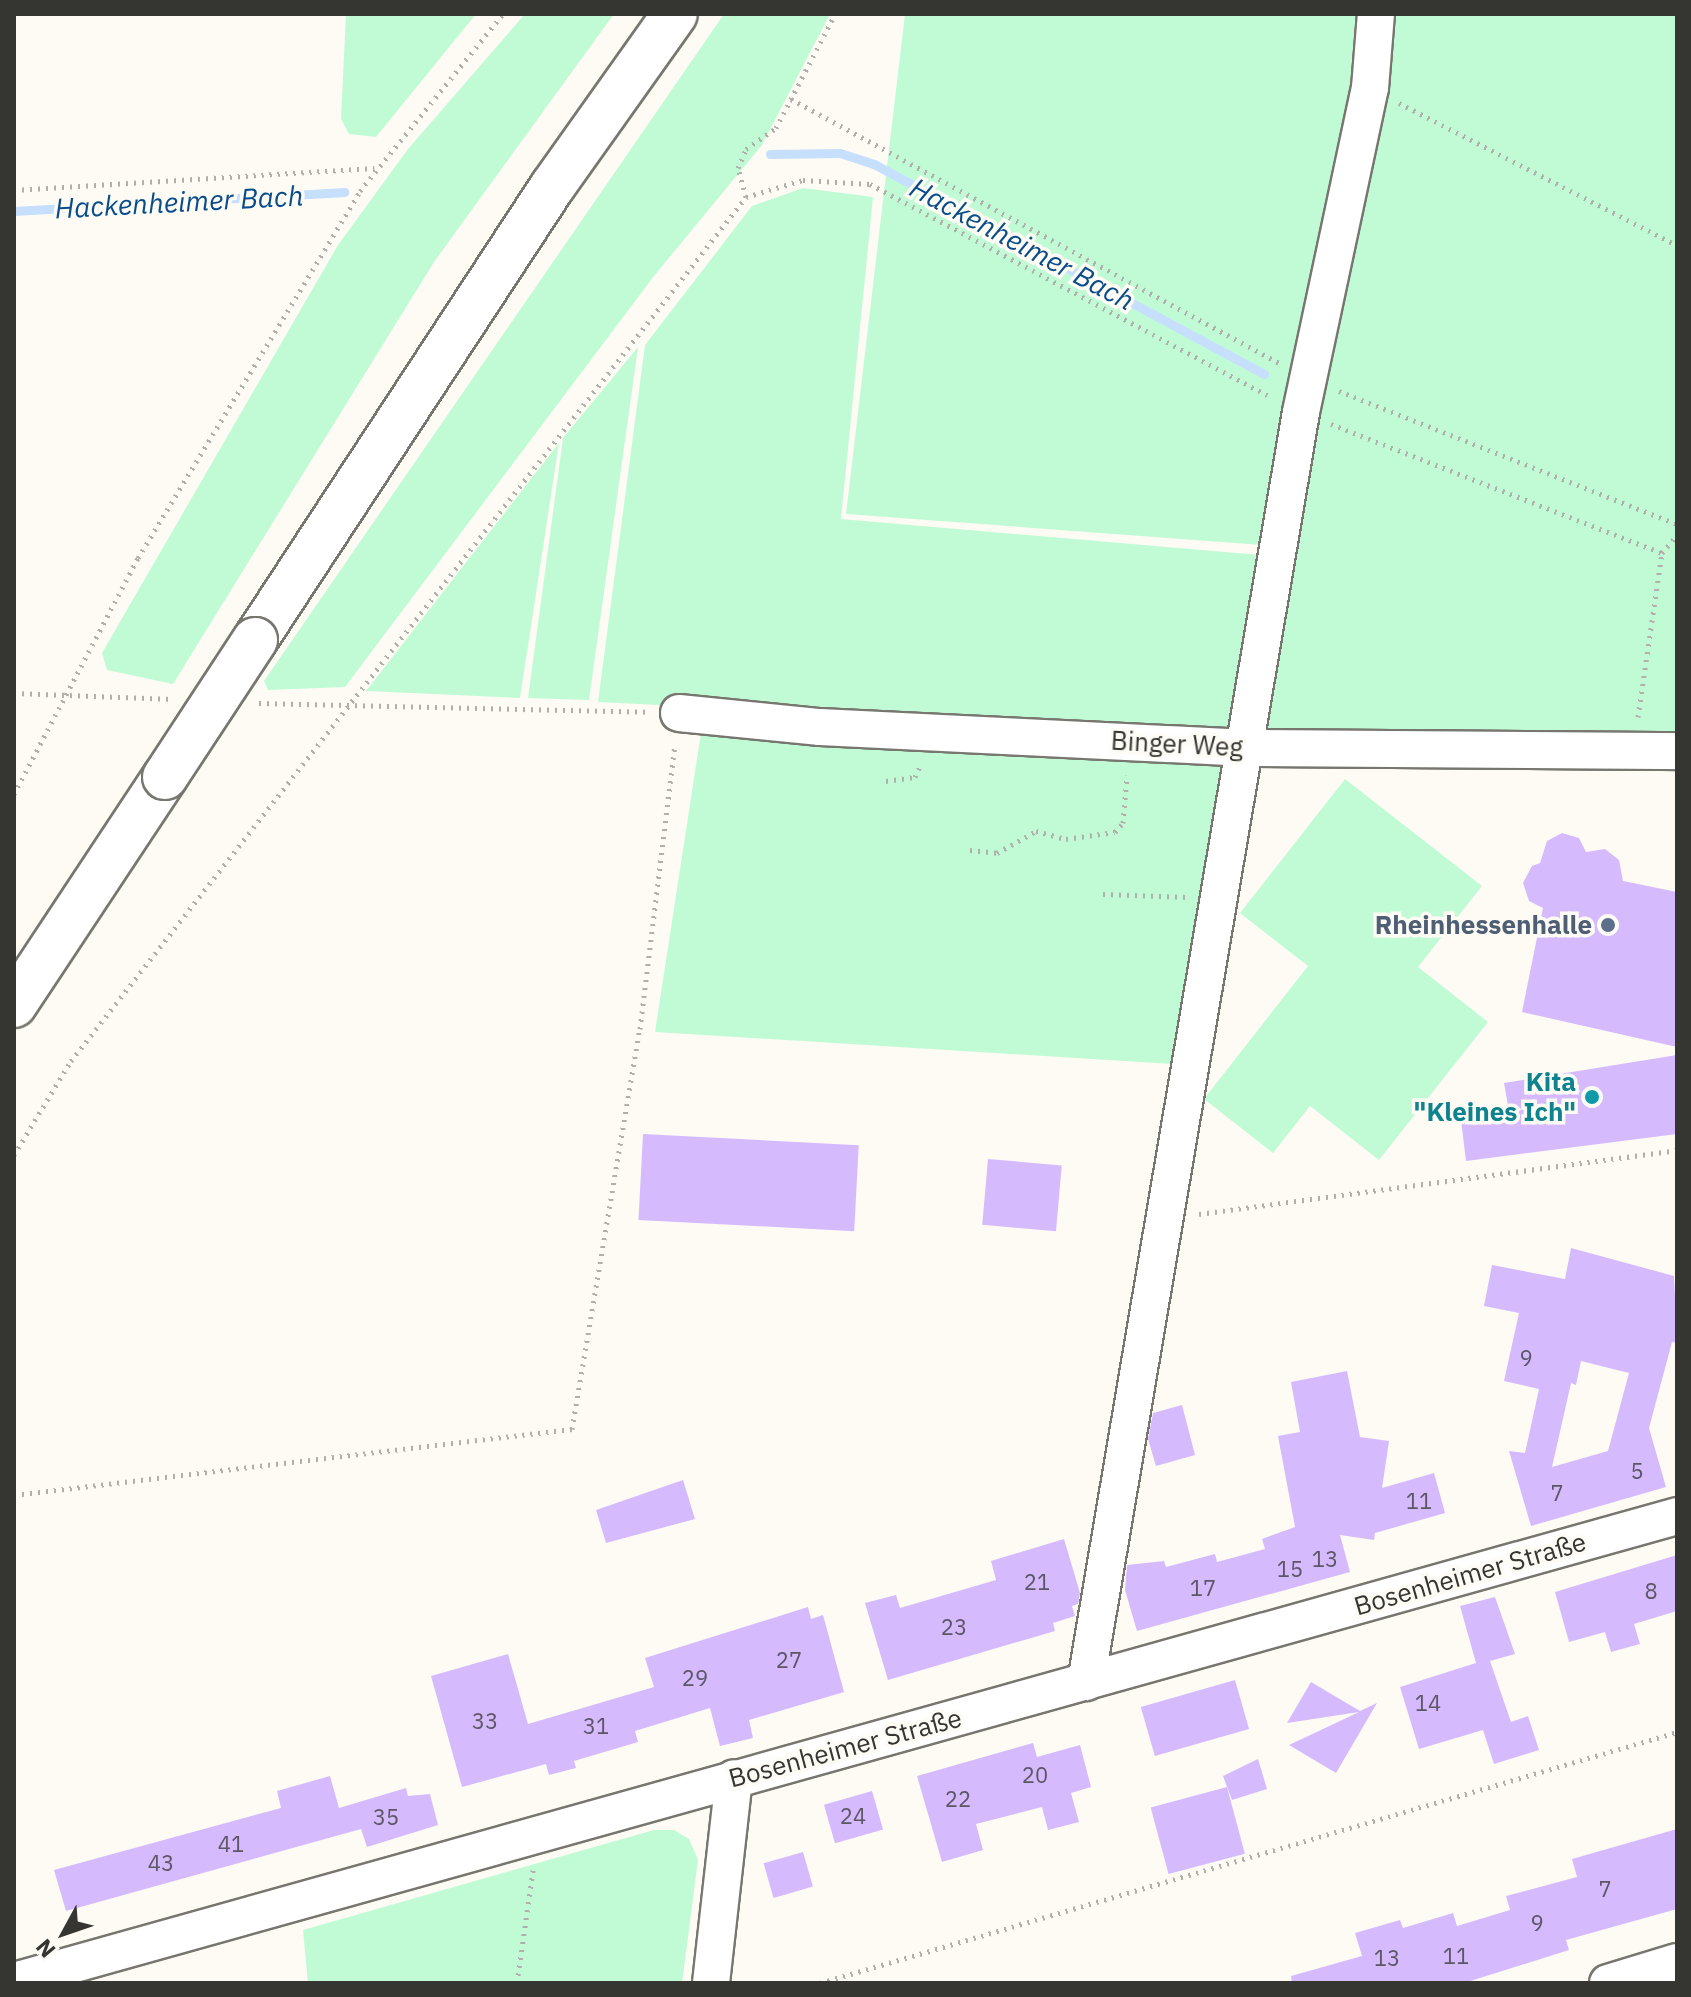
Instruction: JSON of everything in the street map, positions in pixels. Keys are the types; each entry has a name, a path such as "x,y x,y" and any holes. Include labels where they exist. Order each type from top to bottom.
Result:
{"main road":[{"path":"14,1005 552,187 675,14"}],"street":[{"path":"1086,1682 1242,748 1305,396 1370,88 1376,14"},
{"name":"Binger Weg","path":"679,713 820,727 1242,748 1677,751"},
{"name":"Bosenheimer Straße","path":"14,1981 1677,1516"},
{"path":"711,1983 734,1778"},
{"path":"1608,1983 1677,1962"}],"path":[{"path":"14,794 138,558 375,168 503,14"},
{"path":"746,197 738,168 746,149 776,128 835,14"},
{"path":"1370,88 1677,245"},
{"path":"791,99 1305,396 1677,524"},
{"path":"14,190 375,168"},
{"path":"14,1155 71,1061 746,197 803,180 870,184 1305,396 1662,553"},
{"path":"1634,750 1662,553 1677,535"},
{"path":"14,693 191,699"},
{"path":"14,1495 572,1429 640,1029 679,713 253,703"},
{"path":"970,850 997,853 1036,831 1066,839 1115,832 1123,823 1130,742"},
{"path":"886,781 915,777"},
{"path":"1103,894 1217,898"},
{"path":"1162,1219 1677,1150"},
{"path":"820,1983 1677,1732"},
{"path":"517,1983 539,1833"}],"green space":[{"path":"346,14 476,14 376,137 349,134 341,119"},
{"path":"525,14 614,14 434,262 173,684 107,670 102,653 338,245 408,149"},
{"path":"724,14 830,14 762,145 654,276 345,687 268,690 264,681"},
{"path":"905,14 1677,14 1677,733 1249,735 1289,547 846,514"},
{"path":"803,188 873,197 841,519 1260,555 1235,734 598,702 645,345 752,206"},
{"path":"638,347 589,700 528,698 563,438"},
{"path":"559,443 520,698 366,691"},
{"path":"701,733 1242,748 1188,1065 655,1032"},
{"path":"1345,779 1482,886 1418,967 1488,1022 1379,1160 1310,1106 1273,1153 1204,1099 1308,966 1240,913"},
{"path":"654,1830 674,1830 689,1839 698,1860 682,1983 308,1983 303,1930"}],"building":[{"name":"Rheinhessenhalle","path":"1562,833 1579,838 1586,852 1605,849 1619,860 1623,881 1677,892 1677,1047 1522,1012 1543,908 1529,901 1523,883 1532,866 1540,863 1547,841"},
{"name":"Kita \"Kleines Ich\"","path":"1677,1055 1677,1134 1466,1161 1461,1120 1509,1111 1504,1083"},
{"path":"643,1134 859,1145 854,1231 638,1220"},
{"path":"988,1159 1062,1165 1056,1231 982,1225"},
{"path":"1571,1248 1674,1276 1677,1343 1672,1342 1649,1428 1666,1487 1531,1526 1509,1451 1525,1453 1539,1389 1504,1381 1519,1313 1484,1306 1492,1265 1565,1279","holes":["1581,1361 1629,1373 1608,1451 1552,1467 1571,1383 1576,1385"]},
{"path":"1347,1371 1360,1437 1389,1441 1382,1488 1434,1473 1445,1513 1375,1533 1374,1540 1340,1535 1350,1572 1137,1631 1125,1590 1127,1565 1164,1561 1166,1567 1215,1554 1217,1562 1265,1549 1262,1539 1295,1527 1278,1436 1300,1432 1291,1382"},
{"path":"1182,1405 1195,1455 1156,1466 1148,1439 1153,1413"},
{"path":"683,1480 695,1519 606,1543 596,1510"},
{"path":"1064,1539 1080,1593 1078,1604 1072,1606 1075,1616 1053,1623 1055,1631 888,1680 865,1603 896,1595 900,1608 996,1580 991,1561"},
{"path":"1677,1555 1677,1611 1634,1624 1640,1644 1611,1652 1605,1632 1569,1642 1555,1592"},
{"path":"1495,1597 1515,1654 1490,1661 1511,1722 1528,1716 1539,1750 1494,1764 1483,1730 1419,1749 1400,1687 1476,1663 1460,1606"},
{"path":"808,1607 811,1619 823,1615 844,1692 749,1720 753,1738 720,1746 710,1708 635,1731 638,1742 574,1761 576,1768 549,1775 546,1764 462,1787 431,1676 508,1654 528,1724 654,1687 645,1658"},
{"path":"1235,1680 1249,1729 1155,1756 1141,1707"},
{"path":"1311,1682 1360,1711 1377,1703 1336,1773 1289,1745 1359,1712 1287,1723"},
{"path":"1033,1743 1037,1757 1080,1745 1091,1787 1071,1793 1079,1822 1048,1830 1042,1807 976,1824 983,1850 942,1862 917,1776"},
{"path":"1258,1759 1267,1789 1232,1800 1223,1776"},
{"path":"330,1776 339,1808 406,1788 408,1796 430,1794 438,1825 367,1847 361,1829 66,1911 54,1870 281,1808 277,1791"},
{"path":"1227,1787 1245,1854 1169,1874 1151,1807"},
{"path":"872,1791 883,1829 835,1843 824,1805"},
{"path":"1677,1829 1677,1909 1566,1940 1569,1950 1464,1983 1292,1983 1291,1976 1362,1956 1355,1933 1400,1920 1403,1928 1453,1913 1457,1926 1510,1910 1506,1896 1577,1877 1572,1859"},
{"path":"803,1852 813,1887 774,1898 764,1863"}],"waterway":[{"name":"Hackenheimer Bach","path":"770,154 840,153 874,164 1264,374"},
{"name":"Hackenheimer Bach","path":"14,211 344,192"}],"place":[{"name":"Rheinhessenhalle","path":"1608,925"},
{"name":"Kita \"Kleines Ich\"","path":"1592,1097"}]}
